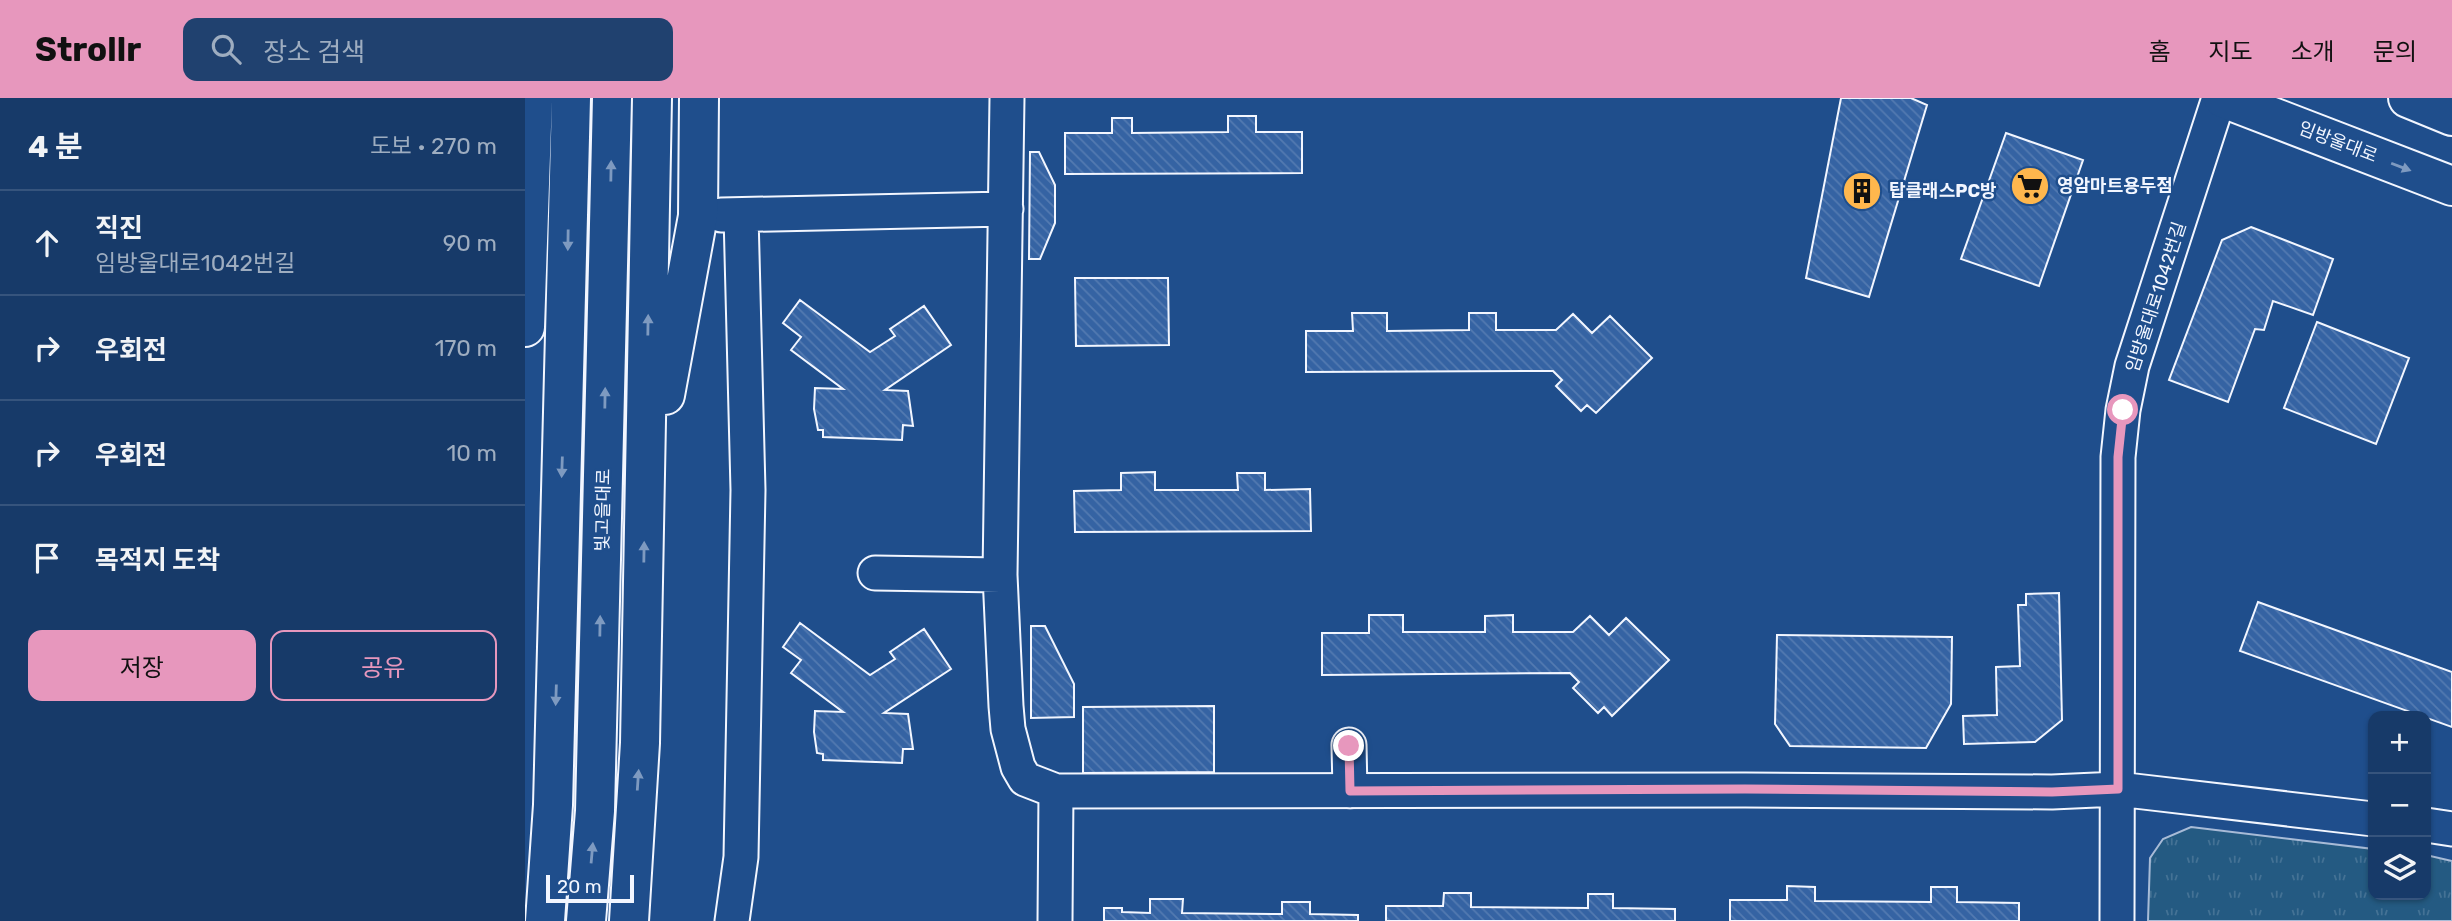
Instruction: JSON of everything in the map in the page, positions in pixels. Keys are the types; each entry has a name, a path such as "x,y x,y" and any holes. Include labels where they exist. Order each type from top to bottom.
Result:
{"main road":[{"path":"545,921 553,805 571,98"},
{"name":"빛고을대로","path":"586,921 595,811 612,98"},
{"path":"629,921 640,743 652,98"},
{"path":"685,98 699,140"},
{"path":"645,504 698,216 699,98"},
{"name":"임방울대로","path":"2221,98 2452,186"},
{"path":"2408,98 2452,116"},
{"path":"525,327 532,108"}],"street":[{"path":"1007,98 1000,575 1006,706 1015,759 1025,779 1056,791 1745,789 2052,792 2118,789 2368,818"},
{"name":"임방울대로1042번길","path":"2117,921 2118,457 2123,410 2132,366 2221,98"},
{"path":"698,216 1006,209"},
{"path":"732,921 741,857 748,490 741,215"},
{"path":"876,573 1000,575"},
{"path":"1349,746 1350,791"},
{"path":"1055,921 1056,791"},
{"path":"2431,826 2452,829"}],"green space":[{"path":"2191,827 2368,848 2368,900 2431,900 2431,856 2452,861 2452,921 2148,921 2150,858 2163,839"}],"building":[{"name":"탑클래스PC방","path":"1841,98 1911,98 1927,105 1869,297 1806,278"},
{"path":"1228,116 1256,116 1256,132 1302,132 1302,173 1065,174 1065,133 1112,133 1112,118 1132,118 1132,133 1228,132"},
{"path":"2006,133 2083,160 2039,286 1961,259"},
{"path":"1030,152 1039,152 1055,185 1055,223 1040,259 1029,259"},
{"path":"2251,227 2333,259 2313,315 2273,301 2264,330 2255,329 2228,402 2169,380 2222,240"},
{"path":"1075,278 1168,278 1169,345 1076,346"},
{"path":"800,300 870,352 895,336 890,329 924,306 951,345 885,390 908,391 913,426 903,425 902,440 823,437 823,430 818,430 814,409 815,388 843,389 791,350 801,337 783,323"},
{"path":"1352,313 1387,313 1387,331 1469,330 1469,313 1496,313 1496,330 1556,330 1573,314 1592,333 1610,316 1652,358 1596,413 1587,405 1581,411 1556,386 1562,380 1553,371 1306,372 1306,331 1353,331"},
{"path":"2317,322 2409,358 2376,444 2284,408"},
{"path":"1155,472 1155,490 1238,490 1237,473 1265,473 1265,490 1310,489 1311,531 1075,532 1074,491 1121,490 1121,473"},
{"path":"2059,593 2062,720 2035,742 1964,744 1963,716 1997,715 1996,667 2020,666 2018,605 2026,605 2026,594"},
{"path":"2258,602 2452,672 2452,727 2431,719 2431,711 2407,711 2240,651"},
{"path":"1369,615 1403,615 1403,632 1485,632 1485,616 1513,615 1513,632 1573,632 1590,616 1609,635 1626,618 1669,660 1612,716 1604,707 1598,713 1573,688 1579,682 1570,673 1322,675 1322,633 1369,633"},
{"path":"800,623 870,675 895,659 890,652 924,629 951,669 884,713 908,714 913,749 903,749 902,763 823,760 823,754 817,753 815,711 843,712 791,673 801,660 783,647"},
{"path":"1031,626 1045,626 1074,684 1074,717 1031,718"},
{"path":"1777,635 1952,637 1951,704 1926,748 1790,746 1775,724"},
{"path":"1214,706 1214,772 1083,773 1083,707"},
{"path":"1787,886 1815,887 1815,901 1931,902 1931,887 1957,887 1957,902 2019,903 2019,921 1730,921 1730,900 1787,900"},
{"path":"1444,893 1471,893 1471,907 1588,908 1588,894 1613,894 1613,908 1675,909 1675,921 1386,921 1386,906 1443,906"},
{"path":"1150,899 1183,899 1182,913 1282,914 1282,902 1310,902 1310,914 1358,915 1358,921 1104,921 1104,908 1150,913"}],"place":[{"name":"영암마트용두점","path":"2030,186"},
{"name":"탑클래스PC방","path":"1862,191"}],"route":[{"path":"1349,746 1350,791 1745,789 2052,792 2118,789 2118,457 2123,410"}]}
